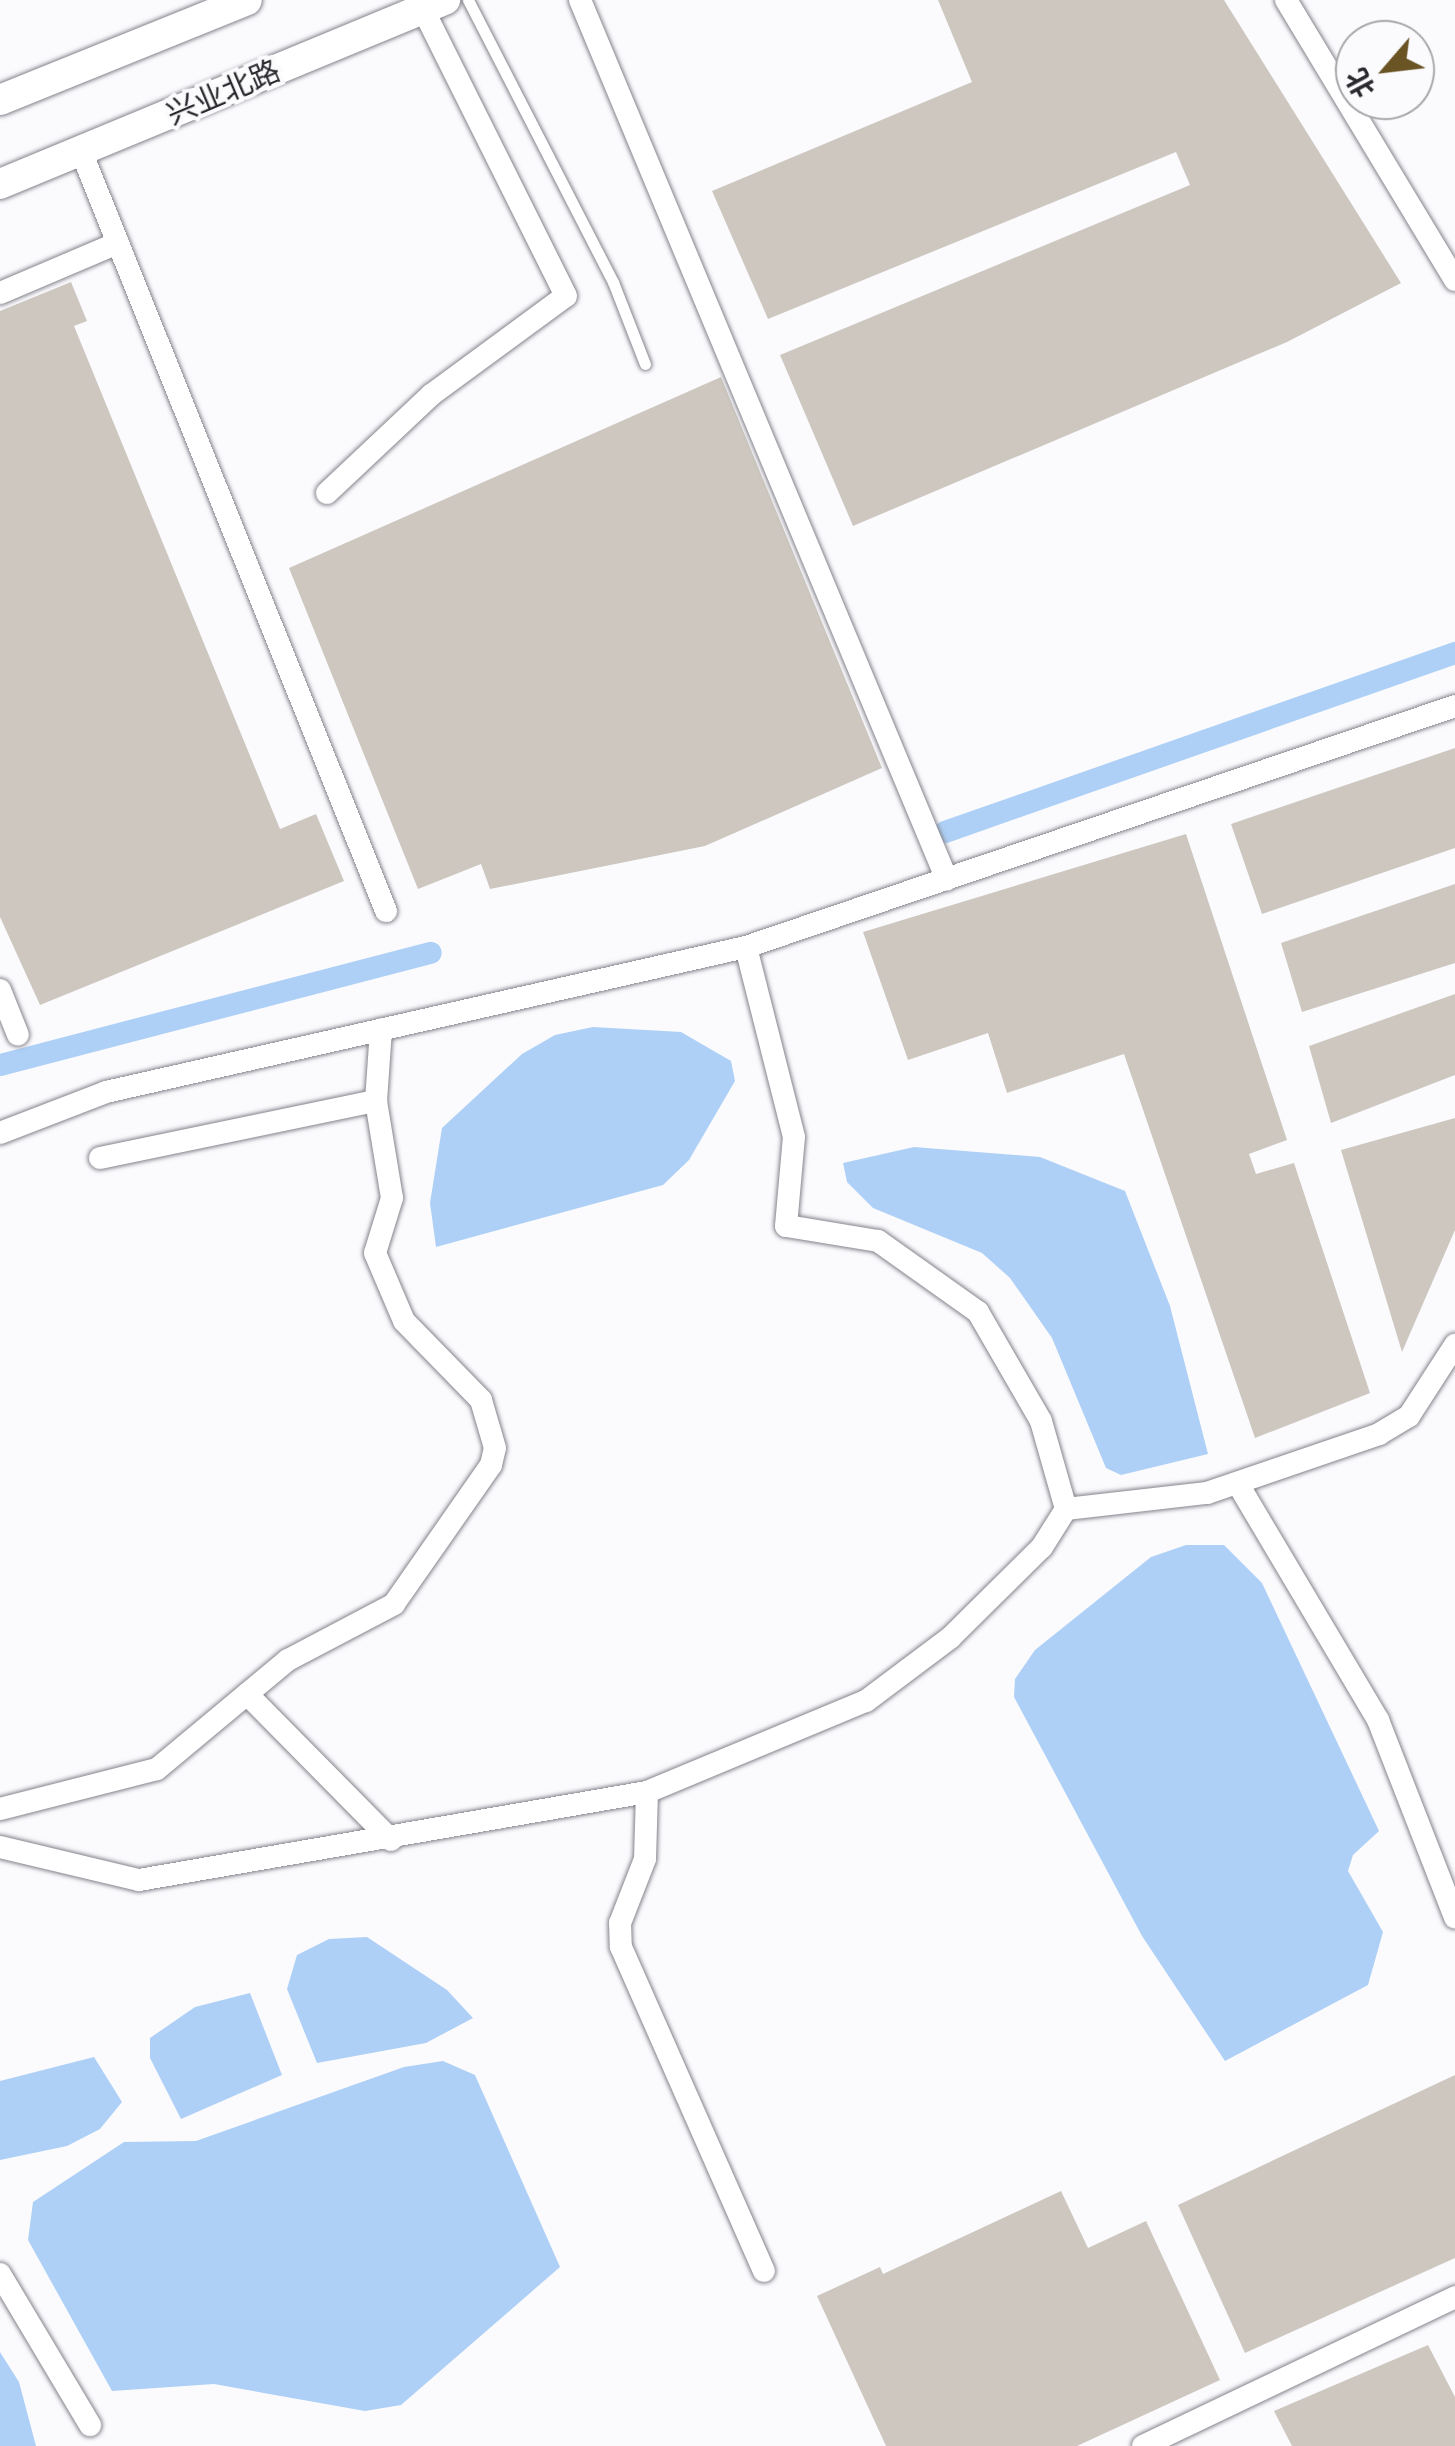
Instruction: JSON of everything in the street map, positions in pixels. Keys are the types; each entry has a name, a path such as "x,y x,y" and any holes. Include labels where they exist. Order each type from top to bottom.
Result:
{"main road":[{"path":"0,100 248,0"},
{"name":"兴业北路","path":"0,184 434,4"}],"street":[{"path":"580,0 947,880"},
{"path":"1286,0 1455,280"},
{"path":"327,493 431,395 566,296 434,4"},
{"path":"81,151 386,911"},
{"path":"0,293 118,243"},
{"path":"0,1132 106,1092 746,946 1455,706"},
{"path":"0,1848 140,1880 391,1840 647,1792 866,1701 950,1638 1042,1547 1066,1509 1041,1421 978,1312 878,1241 786,1226 794,1137 746,946"},
{"path":"0,990 18,1035"},
{"path":"0,1810 157,1769 288,1660 394,1604 495,1448 481,1400 404,1322 375,1254 392,1198 376,1101 380,1030"},
{"path":"100,1158 376,1101"},
{"path":"1066,1509 1238,1484 1409,1416 1455,1345"},
{"path":"1238,1484 1378,1720 1455,1917"},
{"path":"247,1694 391,1840"},
{"path":"647,1792 644,1859 620,1923 621,1947 764,2271"},
{"path":"0,2274 90,2425"},
{"path":"1143,2446 1455,2297"}],"lane":[{"path":"468,0 613,282 644,364"}],"water":[{"path":"593,1027 681,1032 731,1061 735,1081 689,1160 663,1185 436,1247 430,1203 442,1128 522,1054 555,1035"},
{"path":"914,1147 1040,1157 1125,1191 1170,1306 1208,1454 1121,1475 1106,1468 1052,1338 1010,1278 982,1253 873,1208 847,1182 843,1163"},
{"path":"1186,1545 1224,1545 1262,1583 1379,1831 1353,1855 1348,1871 1383,1932 1368,1985 1225,2061 1142,1936 1014,1697 1015,1679 1035,1650 1151,1557"},
{"path":"367,1937 447,1990 473,2018 426,2043 317,2063 287,1989 297,1955 329,1939"},
{"path":"250,1993 282,2075 181,2119 150,2058 150,2038 195,2007"},
{"path":"94,2057 122,2102 100,2129 67,2146 0,2160 0,2081"},
{"path":"443,2061 475,2075 560,2267 401,2405 365,2411 214,2384 112,2391 28,2240 33,2202 124,2142 196,2141 404,2067"},
{"path":"0,2352 19,2382 36,2446 0,2446"}],"building":[{"path":"938,0 1224,0 1401,283 1287,342 853,526 780,355 1190,185 1176,152 768,319 712,191 972,82"},
{"path":"71,282 87,321 74,326 280,829 316,814 344,881 40,1005 0,917 0,311"},
{"path":"721,377 882,768 705,846 490,889 481,864 418,889 289,568"},
{"path":"1455,748 1455,848 1262,914 1231,824"},
{"path":"1186,834 1287,1140 1249,1154 1256,1174 1294,1163 1370,1393 1255,1438 1124,1054 1007,1093 988,1033 908,1060 863,932"},
{"path":"1455,884 1455,963 1302,1012 1281,943"},
{"path":"1455,994 1455,1075 1331,1123 1309,1046"},
{"path":"1455,1118 1455,1230 1402,1352 1341,1150"},
{"path":"1455,2075 1455,2258 1245,2353 1178,2205"},
{"path":"1061,2191 1088,2248 1146,2221 1220,2380 1077,2446 886,2446 817,2296 880,2267 883,2274"},
{"path":"1428,2345 1455,2397 1455,2446 1292,2446 1274,2411"}],"waterway":[{"path":"945,832 1455,653"},
{"path":"0,1065 431,953"}]}
